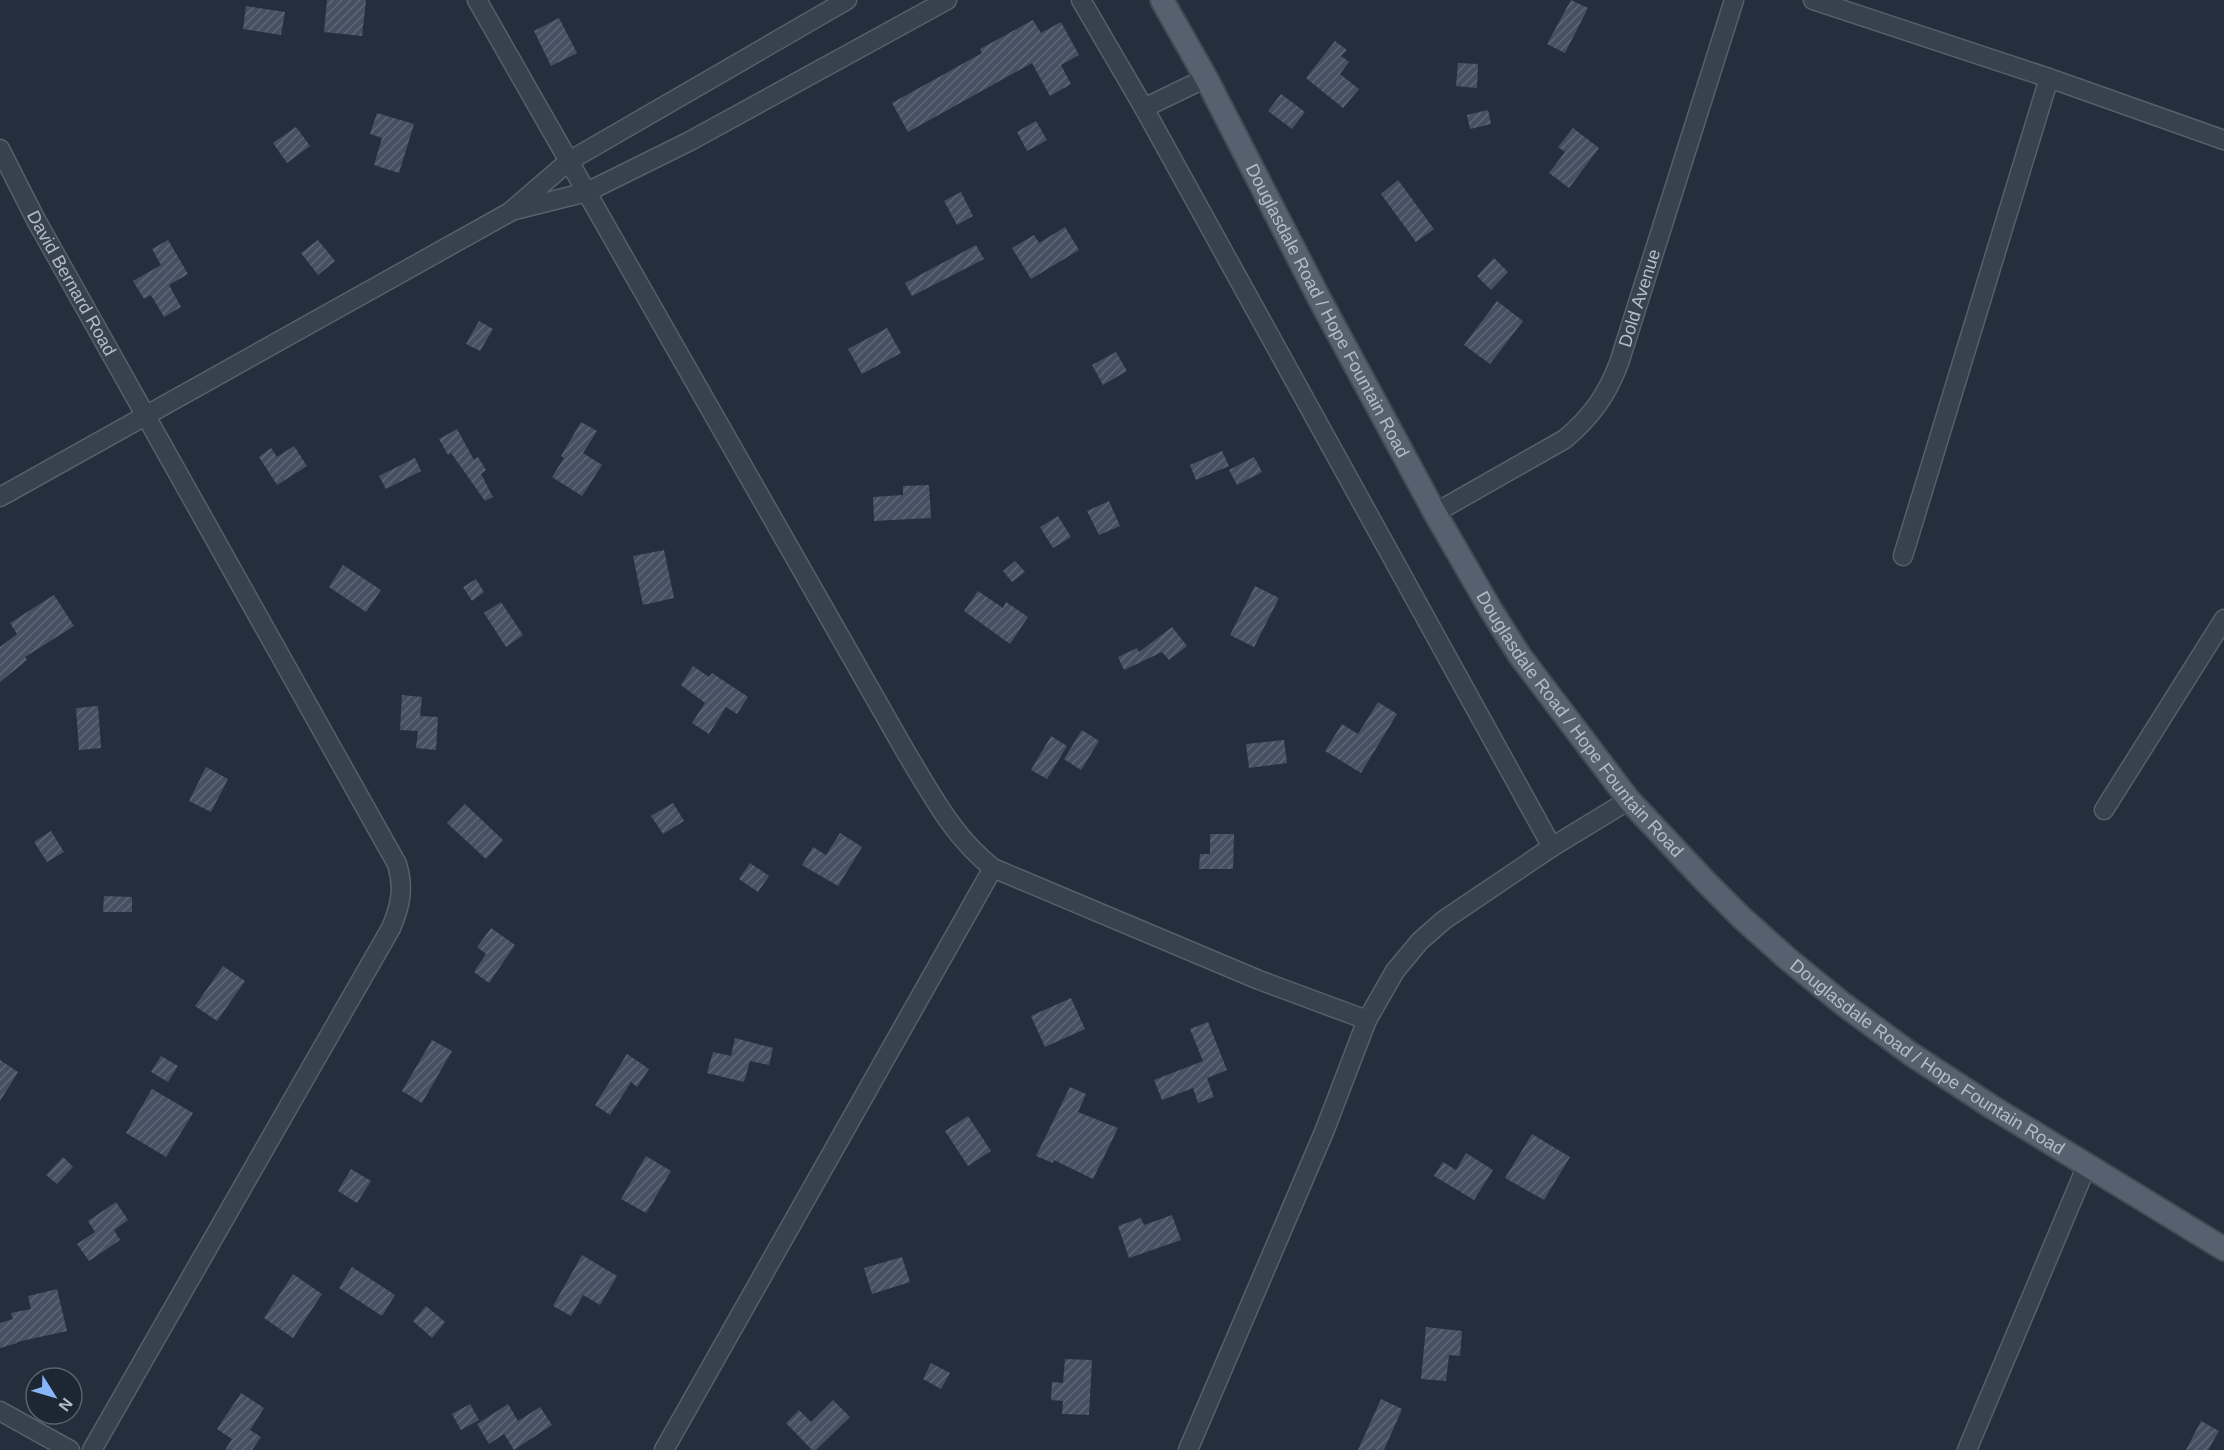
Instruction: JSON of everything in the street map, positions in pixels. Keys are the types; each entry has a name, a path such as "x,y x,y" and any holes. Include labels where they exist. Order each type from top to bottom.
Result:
{"main road":[{"name":"Douglasdale Road / Hope Fountain Road","path":"1162,0 1206,78 1319,298 1435,513 1491,610 1520,656 1629,800 1742,918 1825,990 1911,1054 1992,1107 2224,1249"}],"street":[{"path":"477,0 907,754 956,831 974,852 993,868 1259,980 1367,1020"},
{"path":"0,497 510,212 569,161 847,0"},
{"path":"510,212 587,192 690,141 947,0"},
{"path":"1081,0 1144,108 1552,847"},
{"name":"Dold Avenue","path":"1435,513 1565,439 1583,423 1606,392 1619,363 1734,0"},
{"path":"1813,0 2049,78 2224,140"},
{"path":"1144,108 1206,78"},
{"path":"1903,556 2049,78"},
{"name":"David Bernard Road","path":"0,149 36,220 397,864 402,879 399,912 391,928 92,1450"},
{"path":"2104,810 2224,619"},
{"path":"1188,1450 1324,1132 1367,1020 1395,971 1420,941 1444,920 1552,847 1629,800"},
{"path":"664,1450 993,868"},
{"path":"1967,1450 2087,1165"},
{"path":"0,1411 70,1450"}],"building":[{"path":"327,0 366,0 362,36 324,32"},
{"path":"1571,0 1588,8 1565,53 1547,44"},
{"path":"246,6 285,12 281,35 243,29"},
{"path":"559,18 577,53 551,66 534,31"},
{"path":"1033,20 1041,33 1061,22 1079,55 1061,65 1071,84 1050,96 1032,63 908,132 892,103 982,53 980,49"},
{"path":"1335,41 1347,50 1341,56 1349,62 1340,74 1359,89 1343,108 1306,78"},
{"path":"1458,63 1478,64 1477,88 1456,86"},
{"path":"1281,94 1305,112 1292,129 1268,111"},
{"path":"1488,110 1491,124 1470,129 1467,115"},
{"path":"377,113 414,124 399,173 374,165 382,138 370,134"},
{"path":"1036,121 1047,140 1027,151 1017,132"},
{"path":"296,127 310,146 287,163 273,143"},
{"path":"1573,128 1599,148 1569,188 1549,173 1565,152 1558,147"},
{"path":"1398,180 1434,229 1416,242 1381,194"},
{"path":"961,192 973,216 957,225 944,201"},
{"path":"1065,227 1079,250 1031,279 1012,248 1034,235 1039,243"},
{"path":"168,240 188,274 169,285 181,307 164,317 151,295 144,299 133,281 161,265 152,249"},
{"path":"318,240 335,261 318,275 301,253"},
{"path":"976,245 984,259 912,296 905,283"},
{"path":"1494,258 1508,272 1491,290 1477,276"},
{"path":"1497,301 1523,321 1490,364 1464,345"},
{"path":"479,321 493,329 480,351 466,344"},
{"path":"887,328 901,353 862,374 848,349"},
{"path":"1116,352 1127,371 1103,385 1092,365"},
{"path":"581,422 597,431 583,453 602,465 582,496 552,477 564,458 561,456"},
{"path":"457,429 474,460 478,457 486,470 481,474 493,497 485,501 451,453 448,455 439,439"},
{"path":"294,446 307,466 277,485 259,457 271,448 277,457"},
{"path":"1222,451 1229,466 1196,480 1190,465"},
{"path":"1254,457 1262,472 1237,485 1229,470"},
{"path":"415,458 421,471 386,489 379,476"},
{"path":"929,485 931,518 874,521 873,497 903,495 903,486"},
{"path":"1109,501 1120,526 1099,535 1087,511"},
{"path":"1058,516 1071,537 1053,548 1040,527"},
{"path":"664,550 674,598 643,605 633,556"},
{"path":"1015,561 1025,572 1012,582 1003,571"},
{"path":"343,565 381,590 366,612 329,587"},
{"path":"476,579 484,592 472,601 463,587"},
{"path":"1255,586 1279,598 1254,647 1230,635"},
{"path":"978,591 1003,608 1006,602 1028,617 1010,644 964,611"},
{"path":"54,595 74,626 25,657 27,660 0,682 0,647 17,634 10,623"},
{"path":"501,602 523,635 506,647 484,613"},
{"path":"1172,627 1187,646 1169,660 1162,652 1124,670 1118,657 1137,648 1139,652"},
{"path":"693,666 709,677 712,673 748,697 737,714 726,707 709,734 692,723 705,703 681,685"},
{"path":"402,695 422,697 420,716 438,717 436,750 416,748 418,731 400,730"},
{"path":"1378,702 1397,714 1361,773 1325,751 1342,724 1358,734"},
{"path":"98,706 101,748 79,750 76,708"},
{"path":"1082,730 1099,741 1081,770 1064,759"},
{"path":"1051,736 1067,746 1047,779 1031,770"},
{"path":"1284,740 1287,763 1249,768 1246,744"},
{"path":"206,767 228,779 211,812 189,801"},
{"path":"673,803 684,821 663,834 651,816"},
{"path":"465,804 503,840 486,859 447,823"},
{"path":"51,831 64,852 47,862 34,842"},
{"path":"840,833 862,847 838,886 802,865 813,847 826,855"},
{"path":"1210,834 1234,834 1233,869 1199,869 1200,854 1210,854"},
{"path":"750,863 769,876 758,892 739,879"},
{"path":"104,896 132,897 132,912 103,912"},
{"path":"491,928 515,945 489,983 474,972 486,954 477,947"},
{"path":"223,966 245,981 217,1021 195,1006"},
{"path":"1071,998 1085,1029 1045,1047 1031,1016"},
{"path":"1208,1022 1227,1070 1207,1078 1214,1097 1198,1103 1193,1088 1162,1100 1154,1080 1203,1061 1190,1029"},
{"path":"735,1038 773,1048 769,1065 750,1061 744,1082 707,1073 713,1052 731,1056"},
{"path":"432,1040 452,1051 422,1103 402,1091"},
{"path":"627,1054 649,1069 637,1087 631,1082 610,1115 595,1105"},
{"path":"161,1056 178,1066 168,1082 151,1072"},
{"path":"0,1060 18,1072 0,1101"},
{"path":"1070,1087 1086,1094 1078,1112 1118,1128 1093,1179 1054,1160 1053,1163 1036,1156"},
{"path":"152,1089 193,1113 166,1157 126,1133"},
{"path":"968,1116 991,1151 968,1166 945,1131"},
{"path":"1532,1134 1570,1157 1544,1200 1505,1178"},
{"path":"1466,1153 1493,1170 1474,1200 1434,1176 1443,1162 1456,1170"},
{"path":"646,1156 671,1171 646,1213 621,1199"},
{"path":"63,1157 73,1167 57,1184 46,1175"},
{"path":"351,1169 371,1181 357,1203 338,1191"},
{"path":"116,1202 128,1220 114,1230 120,1240 89,1261 77,1244 95,1232 88,1221"},
{"path":"1172,1215 1181,1240 1129,1258 1118,1226 1141,1218 1144,1225"},
{"path":"582,1255 617,1276 600,1305 583,1295 571,1316 553,1306"},
{"path":"902,1257 910,1282 872,1294 864,1268"},
{"path":"352,1267 395,1295 382,1316 339,1288"},
{"path":"293,1274 322,1294 293,1338 264,1318"},
{"path":"57,1289 67,1331 0,1348 0,1323 13,1319 11,1313 31,1309 28,1296"},
{"path":"426,1306 445,1322 432,1338 413,1321"},
{"path":"1426,1327 1462,1331 1460,1356 1449,1355 1446,1381 1421,1379"},
{"path":"1065,1359 1092,1360 1089,1415 1062,1414 1063,1401 1051,1400 1052,1382 1063,1383"},
{"path":"931,1363 950,1373 941,1389 923,1379"},
{"path":"241,1393 264,1408 250,1430 261,1437 252,1450 225,1450 232,1439 217,1429"},
{"path":"1381,1399 1402,1409 1384,1450 1358,1450"},
{"path":"833,1400 850,1417 816,1450 812,1450 786,1423 799,1410 811,1422"},
{"path":"470,1404 479,1420 461,1430 452,1414"},
{"path":"508,1404 518,1421 540,1407 552,1425 514,1450 504,1434 489,1444 477,1424"},
{"path":"2201,1421 2219,1431 2208,1450 2186,1450"}]}
